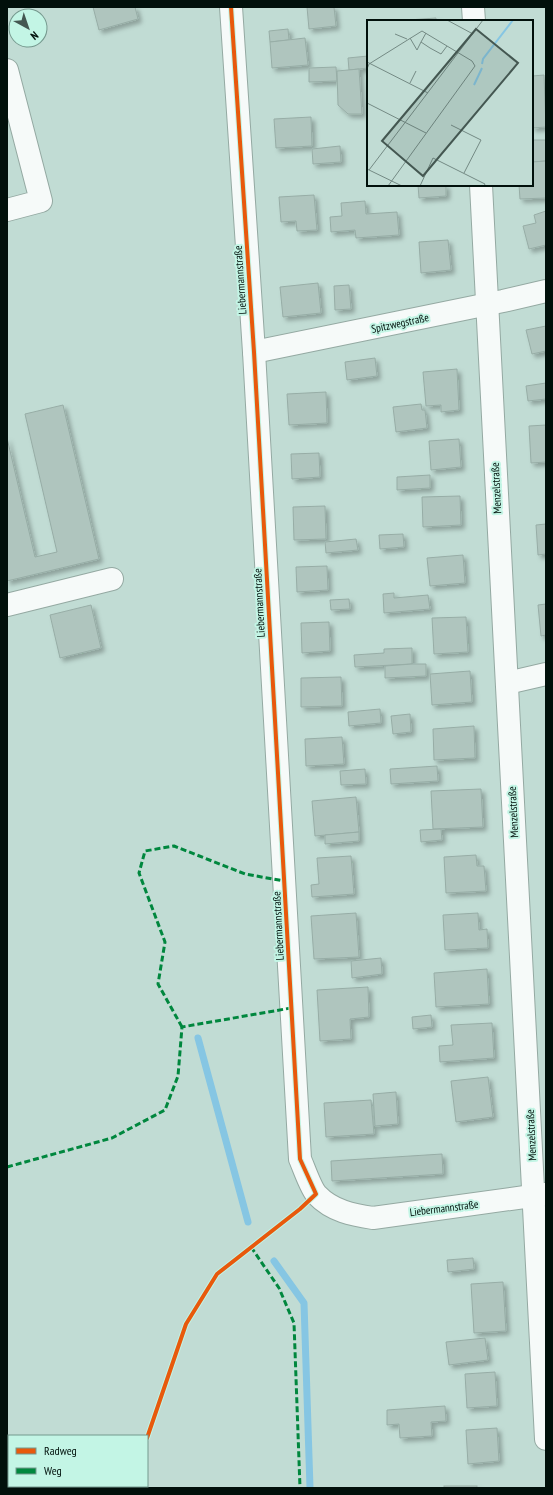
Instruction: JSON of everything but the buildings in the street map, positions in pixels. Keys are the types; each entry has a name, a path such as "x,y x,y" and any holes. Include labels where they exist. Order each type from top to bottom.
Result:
{"street":[{"name":"Liebermannstraße","path":"231,7 254,352 300,1159 316,1194 332,1207 349,1214 373,1218 540,1196"},
{"path":"473,7 474,20"},
{"path":"7,70 40,201 7,210"},
{"name":"Menzelstraße","path":"481,186 486,305 507,683 540,1196 546,1439"},
{"name":"Spitzwegstraße","path":"254,352 486,305 546,291"},
{"path":"7,605 112,579"},
{"path":"507,683 546,674"}],"waterway":[{"path":"198,1038 248,1222"},
{"path":"274,1261 304,1303 310,1488"}],"marked path":[{"path":"182,1027 158,984 165,942 139,873 145,851 174,846 245,874 284,881"},
{"path":"7,1167 112,1138 165,1110 178,1076 182,1027 291,1008"},
{"path":"251,1247 279,1288 294,1323 300,1488"}],"cycle path":[{"path":"148,1435 186,1324 217,1274 300,1209 316,1194 300,1159 254,352 231,7"}]}
